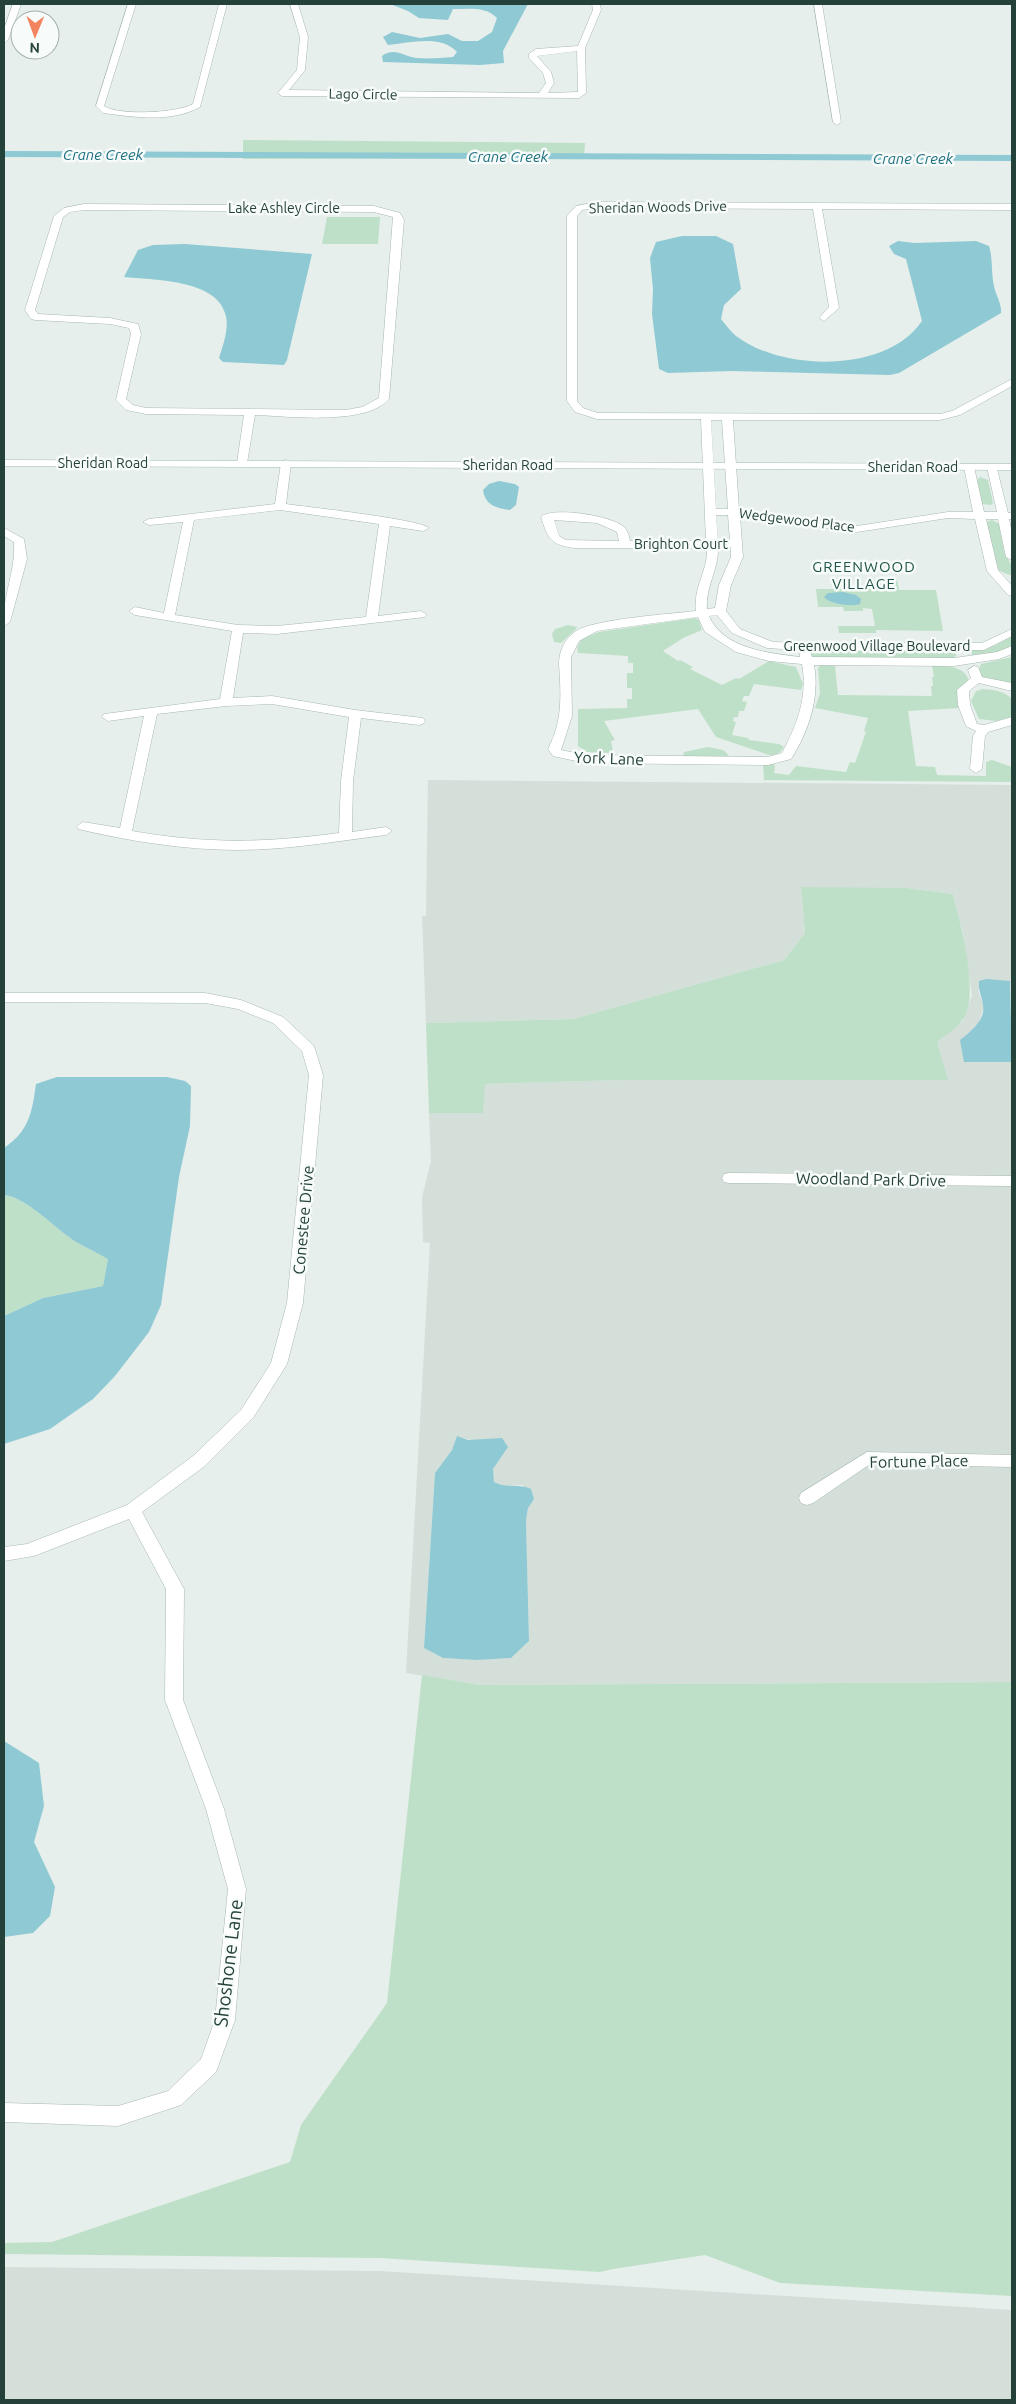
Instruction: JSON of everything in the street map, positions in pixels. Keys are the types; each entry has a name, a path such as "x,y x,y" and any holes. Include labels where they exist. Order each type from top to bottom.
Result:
{"street":[{"path":"4,40 18,4"},
{"path":"132,4 100,106 103,110 176,113 190,110 197,105 223,4"},
{"name":"Lago Circle","path":"294,4 304,37 301,70 282,93 542,96 576,96 582,94 581,48 597,10 596,4"},
{"path":"818,4 837,122"},
{"path":"542,96 550,83 547,72 532,56 536,52 581,48"},
{"name":"Sheridan Woods Drive","path":"1012,207 596,205 579,208 572,216 572,401 578,410 597,416 940,417 956,413 1012,382"},
{"path":"817,206 834,308 824,318"},
{"name":"Lake Ashley Circle","path":"84,208 374,209 397,215 399,220 384,399 376,406 362,411 346,413 250,412 146,411 130,408 121,400 136,334 134,326 119,321 51,320 36,317 30,310 59,216 67,210 84,208"},
{"path":"242,463 250,412"},
{"path":"702,613 700,596 711,569 713,544 706,416"},
{"path":"720,611 725,585 737,557 727,416"},
{"name":"Sheridan Road","path":"4,463 1012,467"},
{"path":"280,507 286,463"},
{"path":"969,467 988,559 993,571 1007,579 1012,593"},
{"path":"992,467 1008,515 1012,557"},
{"path":"150,522 280,507 423,528"},
{"name":"Wedgewood Place","path":"710,512 733,512 857,528 948,515 1008,515"},
{"path":"169,617 189,517"},
{"name":"Brighton Court","path":"626,545 622,531 605,521 577,517 547,517 554,538 560,544 626,545 736,544"},
{"path":"372,618 385,521"},
{"path":"4,531 20,541 22,559 4,622"},
{"path":"135,610 238,629 277,630 372,618 421,615"},
{"name":"York Lane","path":"720,611 591,628 572,640 565,660 569,686 568,716 561,738 554,749 557,753 572,758 594,759 768,761 787,756 805,716 811,696 809,669 805,661 804,647"},
{"name":"Greenwood Village Boulevard","path":"720,611 736,631 771,645 804,647 984,646 1012,632"},
{"name":"Greenwood Village Boulevard","path":"702,613 709,630 740,649 769,657 805,661 970,660 999,655 1012,650"},
{"path":"226,702 238,629"},
{"path":"965,647 977,679"},
{"path":"977,679 1012,687"},
{"path":"977,679 963,690 964,705 972,726 984,729 1012,721"},
{"path":"108,717 226,702 272,700 355,714 419,721"},
{"path":"126,833 150,713"},
{"path":"345,836 347,781 355,714"},
{"path":"976,769 979,736 984,729"},
{"path":"82,826 180,843 221,846 274,845 386,831"},
{"name":"Conestee Drive","path":"4,997 205,998 241,1005 278,1020 309,1049 316,1075 295,1303 279,1364 247,1414 199,1461 133,1510 28,1550 4,1554"},
{"name":"Woodland Park Drive","path":"729,1178 1012,1180"},
{"name":"Fortune Place","path":"807,1498 867,1458 1012,1461"},
{"name":"Shoshone Lane","path":"4,2112 118,2116 174,2098 209,2065 225,2020 237,1889 215,1809 174,1700 175,1589 133,1510"}],"shaded area":[{"path":"428,780 1012,785 1012,1003 1010,981 978,990 984,1007 965,1062 1012,1062 1012,1682 480,1685 406,1673 430,1243 423,1242 422,1197 431,1161 429,1113 483,1113 484,1084 622,1080 947,1079 937,1042 963,1021 972,995 963,933 953,894 907,888 801,888 805,933 784,960 573,1019 426,1023 422,916 426,916","holes":["457,1437 508,1447 493,1469 494,1482 500,1486 523,1485 528,1508 526,1521 529,1641 511,1658 477,1660 443,1658 424,1648 435,1473 452,1450"]},
{"path":"4,2267 379,2271 1012,2310 1012,2400 4,2400"}],"green space":[{"path":"243,140 585,143 584,158 243,159"},
{"path":"327,217 380,217 378,244 322,244"},
{"path":"980,477 988,480 993,503 991,505 982,504 977,480"},
{"path":"992,520 999,524 1004,552 1012,566 1012,574 1009,575 998,570 986,522"},
{"path":"868,580 897,580 899,590 936,590 943,631 876,630 876,633 839,633 838,626 875,626 872,609 863,608 863,611 844,611 843,607 818,607 816,589 870,589"},
{"path":"695,618 699,620 702,630 683,638 663,651 678,661 680,660 693,667 690,669 722,685 736,678 739,679 769,661 796,667 803,684 801,690 754,684 749,696 744,696 742,701 747,702 744,711 739,711 738,717 734,717 733,721 736,722 732,735 748,738 749,740 779,744 784,747 781,751 769,755 716,737 698,709 604,721 615,740 611,741 613,752 611,753 587,752 578,746 578,709 627,708 627,699 632,699 632,688 627,688 627,673 633,673 633,663 628,663 628,656 578,653 577,647 582,639 599,632"},
{"path":"568,625 577,627 561,643 554,642 552,634 555,629"},
{"path":"1012,636 1012,648 987,655 972,656 972,650 996,645"},
{"path":"814,650 946,651 955,653 956,656 952,659 811,658 810,652"},
{"path":"1012,657 1012,684 983,679 979,669 981,664"},
{"path":"821,665 835,666 838,695 932,696 931,686 933,686 932,677 934,677 932,666 949,667 964,672 969,682 960,708 908,711 916,766 935,767 937,775 986,776 986,762 992,760 1012,767 1012,782 764,780 763,764 773,764 775,766 774,773 789,775 796,766 846,772 850,762 855,763 866,732 864,731 868,718 815,708 820,693 818,668"},
{"path":"983,689 995,690 1012,699 1011,717 996,721 979,719 971,701 976,691"},
{"path":"708,747 723,750 729,755 725,757 683,756 684,752"},
{"path":"801,887 907,888 953,894 968,960 970,997 967,1011 961,1022 937,1042 948,1080 622,1080 485,1084 483,1113 429,1113 426,1023 573,1019 784,960 805,933"},
{"path":"4,1195 22,1202 68,1237 108,1258 103,1286 43,1298 4,1316"},
{"path":"422,1675 480,1685 1012,1682 1012,2296 780,2283 705,2255 600,2272 380,2258 4,2254 4,2243 52,2242 290,2162 301,2125 387,2003"}],"water":[{"path":"390,4 528,4 503,51 504,63 480,65 383,62 382,56 391,52 416,58 425,58 453,57 457,52 450,46 434,41 388,45 383,37 392,32 420,38 448,34 462,41 478,41 492,32 497,18 493,14 482,10 453,9 448,20 419,18 408,11"},
{"path":"682,236 716,236 733,244 741,289 724,305 721,319 736,336 756,348 780,356 806,361 834,362 860,358 885,350 906,338 922,321 906,259 894,254 889,246 898,241 914,243 976,241 989,246 993,281 1001,306 1001,313 899,373 890,375 731,371 668,373 659,369 652,314 653,289 650,258 656,242"},
{"path":"185,244 312,254 287,360 284,365 223,362 219,358 227,324 225,313 219,302 209,293 181,283 124,277 138,250 153,245"},
{"path":"499,481 515,484 519,487 516,505 510,510 492,505 484,495 483,490 489,484"},
{"path":"843,592 856,595 861,599 860,604 841,604 824,597 828,593"},
{"path":"986,979 1010,981 1012,1062 964,1062 960,1040 980,1021 983,1005 979,981"},
{"path":"57,1077 167,1077 185,1081 191,1086 190,1126 179,1177 161,1305 149,1332 115,1376 93,1399 50,1429 4,1444 4,1316 43,1298 103,1286 108,1259 68,1237 22,1202 4,1195 4,1148 19,1135 28,1120 36,1084"},
{"path":"457,1436 468,1440 502,1438 508,1447 493,1469 494,1482 531,1489 534,1499 528,1508 526,1521 529,1641 511,1658 477,1660 443,1658 424,1648 435,1473 452,1450"},
{"path":"4,1741 39,1763 44,1806 34,1842 55,1887 50,1916 33,1933 4,1937"}],"waterway":[{"name":"Crane Creek","path":"4,154 1012,158"}],"district":[{"name":"GREENWOOD VILLAGE","path":"864,574"}]}
